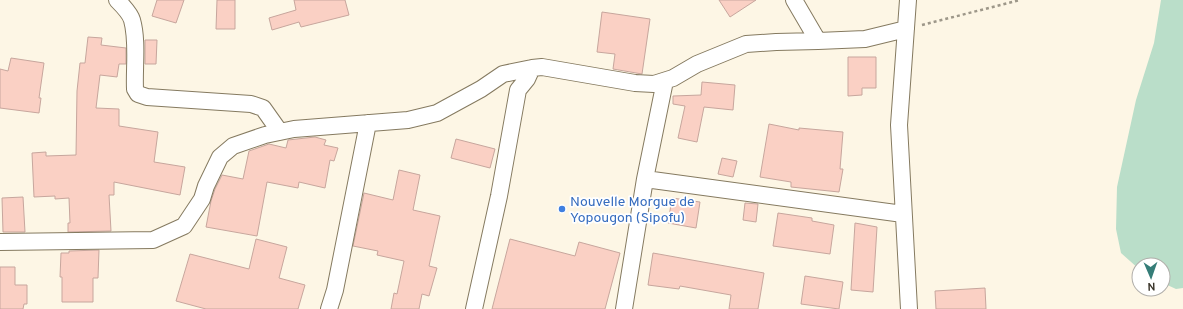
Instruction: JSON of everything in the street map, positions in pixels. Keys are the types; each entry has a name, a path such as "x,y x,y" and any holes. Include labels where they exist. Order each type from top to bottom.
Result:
{"street":[{"path":"117,0 132,19 135,43 135,89 138,94 148,97 251,104 263,108 280,132"},
{"path":"794,0 818,41"},
{"path":"908,0 899,124 909,309"},
{"path":"0,242 153,240 184,226 202,199 206,186 220,157 233,146 265,135 294,129 408,120 437,113 481,89 503,74 542,67 635,83 654,84 673,78 697,64 746,44 865,39 906,29"},
{"path":"474,309 499,196 518,90 527,80 532,68"},
{"path":"624,309 645,179 665,81"},
{"path":"329,309 335,290 368,124"},
{"path":"645,179 903,214"}],"path":[{"path":"906,29 1020,0"}],"green space":[{"path":"1161,0 1183,0 1183,288 1176,289 1171,287 1171,257 1131,257 1131,262 1121,253 1116,229 1117,187 1136,100 1154,43"}],"building":[{"path":"157,0 184,0 176,23 152,16"},
{"path":"217,0 235,0 235,29 216,29"},
{"path":"294,0 345,0 349,15 301,27 299,22 272,30 269,18 296,10"},
{"path":"719,0 756,0 730,17"},
{"path":"602,12 650,19 642,74 613,69 615,54 597,52"},
{"path":"88,37 102,38 101,45 126,48 126,64 119,64 117,77 100,75 96,108 119,109 119,126 158,132 154,162 185,167 180,195 114,182 114,195 109,195 111,231 68,232 68,223 70,223 69,198 55,199 55,196 34,197 32,153 46,152 46,156 76,155 77,91 80,63 85,63"},
{"path":"145,40 157,40 156,64 145,64"},
{"path":"848,57 876,57 876,88 862,88 862,95 848,96"},
{"path":"11,58 44,63 39,98 41,98 39,113 0,108 0,69 8,71"},
{"path":"702,82 735,85 733,110 704,107 697,142 678,138 685,106 673,104 673,96 701,95"},
{"path":"769,124 799,130 799,128 843,132 840,169 843,169 839,192 791,187 791,182 760,177"},
{"path":"315,137 326,140 324,145 338,148 334,161 330,160 325,188 299,182 298,188 267,182 257,236 206,227 211,201 222,175 243,179 249,151 269,144 286,148 288,140"},
{"path":"456,139 495,149 490,168 451,158"},
{"path":"722,158 737,161 733,177 718,174"},
{"path":"399,170 420,175 413,210 440,216 429,266 437,268 429,296 422,294 419,309 391,309 394,293 397,294 404,261 377,255 378,251 353,246 364,193 393,200"},
{"path":"23,197 25,232 3,232 2,198"},
{"path":"672,198 700,202 696,228 668,223"},
{"path":"745,203 758,204 756,222 743,220"},
{"path":"778,213 812,218 812,221 834,225 830,254 773,246"},
{"path":"855,223 877,227 873,292 851,290"},
{"path":"256,239 287,247 279,278 305,285 298,309 206,309 176,301 190,254 249,269"},
{"path":"510,239 575,256 579,242 620,253 605,309 492,309"},
{"path":"99,250 98,278 93,278 93,302 62,302 62,277 60,277 61,253 69,253 69,251"},
{"path":"653,253 764,273 758,309 729,309 731,295 680,286 679,289 648,285"},
{"path":"0,267 15,267 15,285 27,285 27,304 24,304 23,309 0,309"},
{"path":"805,276 843,282 839,309 801,304"},
{"path":"985,288 986,309 936,309 935,291"}],"place":[{"name":"Nouvelle Morgue de Yopougon (Sipofu)","path":"562,209"}]}
